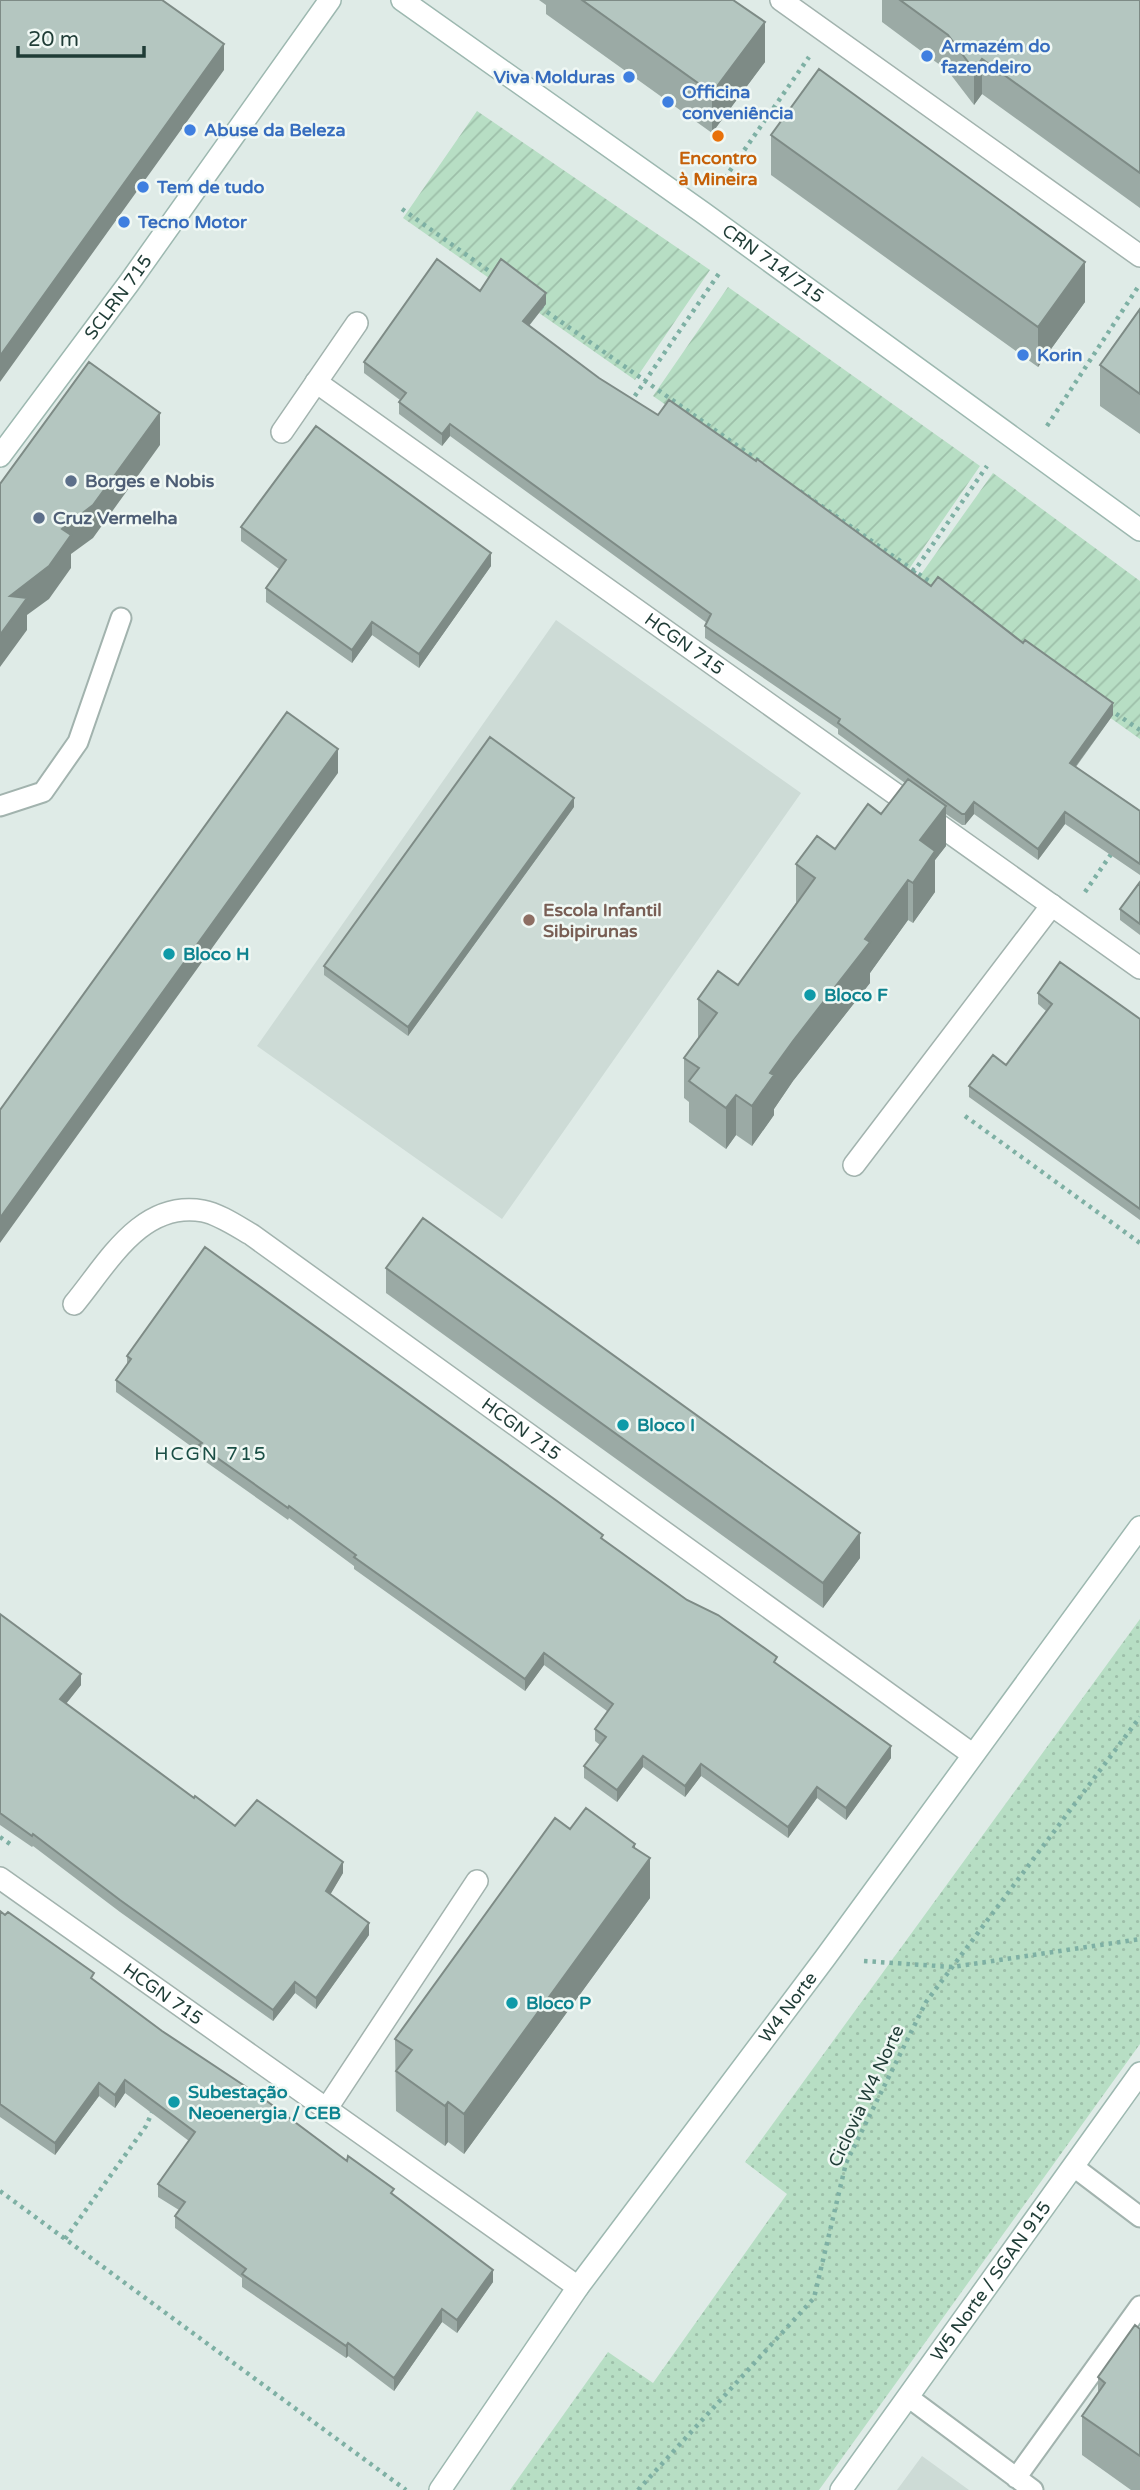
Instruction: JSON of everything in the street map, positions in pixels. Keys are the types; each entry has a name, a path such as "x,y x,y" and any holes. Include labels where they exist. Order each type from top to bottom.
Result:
{"street":[{"name":"SCLRN 715","path":"0,456 129,283 330,0"},
{"name":"CRN 714/715","path":"402,0 702,212 1140,530"},
{"path":"781,0 1140,256"},
{"path":"282,432 357,324"},
{"name":"HCGN 715","path":"316,382 1140,968"},
{"path":"855,1165 1052,905"},
{"name":"HCGN 715","path":"74,1304 129,1237 144,1223 162,1214 179,1210 205,1211 252,1235 972,1754"},
{"name":"W4 Norte","path":"440,2490 578,2287 825,1958 1140,1527"},
{"name":"HCGN 715","path":"0,1878 578,2287"},
{"path":"327,2108 477,1881"},
{"name":"W5 Norte / SGAN 915","path":"841,2490 1140,2073"}],"lane":[{"path":"0,806 43,792 78,742 121,618"},
{"path":"1074,2167 1140,2217"},
{"path":"1016,2478 1140,2305"},
{"path":"908,2397 1033,2490"}],"path":[{"path":"702,212 826,32"},
{"path":"402,209 501,279"},
{"path":"629,404 720,272"},
{"path":"1031,450 1140,284"},
{"path":"534,303 768,468"},
{"path":"908,582 987,466"},
{"path":"791,484 937,587"},
{"path":"1106,706 1140,730"},
{"path":"1080,899 1118,845"},
{"path":"965,1116 1140,1243"},
{"name":"Ciclovia W4 Norte","path":"638,2490 814,2298 846,2163 926,2001 1140,1717"},
{"path":"825,1958 952,1967 1140,1939"},
{"path":"65,2239 146,2126 148,2117 156,2106"},
{"path":"0,2191 405,2490"}],"shaded area":[{"name":"Escola Infantil Sibipirunas","path":"556,620 801,793 502,1219 257,1046"},
{"path":"922,2456 969,2490 897,2490"}],"green space":[{"path":"477,111 710,270 635,380 403,218"},
{"path":"728,287 980,466 907,572 653,396"},
{"path":"993,473 1140,581 1140,739 917,580"},
{"path":"1140,1619 1140,2044 819,2490 510,2490 608,2352 653,2383 787,2194 745,2162"}],"building":[{"path":"0,0 162,0 224,44 0,356"},
{"path":"582,0 733,0 765,22 712,93"},
{"path":"900,0 1140,0 1140,173 982,59 974,70 948,35"},
{"path":"819,69 1085,262 1038,327 771,135"},
{"path":"437,259 480,291 501,259 546,293 523,321 599,378 658,415 669,400 756,461 757,459 931,586 938,577 1023,643 1025,640 1113,703 1070,763 1140,811 1140,864 1065,812 1038,849 974,802 965,814 962,814 838,723 840,719 705,626 711,614 450,424 442,434 399,402 406,393 364,362"},
{"path":"1140,309 1140,394 1100,365"},
{"path":"89,362 160,413 93,505 62,529 71,535 49,566 10,596 27,598 0,635 0,484"},
{"path":"316,426 491,553 419,654 372,622 352,650 266,588 286,560 241,527"},
{"name":"Bloco H","path":"287,712 338,749 0,1218 0,1110"},
{"path":"490,737 574,798 408,1027 324,966"},
{"name":"Bloco F","path":"908,779 946,806 920,840 935,851 913,883 908,880 865,939 870,942 793,1041 770,1073 774,1075 752,1106 736,1095 726,1108 689,1081 699,1068 684,1058 717,1013 698,999 718,971 738,985 815,878 796,864 817,836 835,849 868,804 881,814"},
{"path":"1140,882 1140,924 1120,909"},
{"path":"1060,962 1140,1019 1140,1209 969,1086 993,1055 1006,1065 1052,1004 1038,993"},
{"name":"Bloco I","path":"423,1218 860,1533 823,1583 386,1268"},
{"path":"205,1247 557,1501 603,1535 601,1538 687,1600 718,1615 777,1657 774,1662 891,1746 846,1808 817,1787 788,1827 701,1764 685,1786 643,1756 617,1790 584,1766 606,1737 595,1729 613,1704 544,1653 525,1679 354,1557 356,1555 289,1506 288,1508 199,1445 202,1443 116,1380 131,1359 127,1356"},
{"path":"0,1614 81,1674 60,1699 194,1798 195,1796 235,1826 257,1800 343,1862 326,1891 369,1923 316,1998 295,1982 273,2010 33,1834 32,1836 0,1813"},
{"path":"586,1808 650,1858 464,2114 448,2102 445,2106 396,2071 412,2050 395,2039 555,1818 570,1829"},
{"path":"0,1911 5,1915 8,1912 94,1973 91,1978 162,2031 260,2096 347,2161 348,2156 394,2189 391,2193 493,2270 457,2320 442,2309 394,2378 348,2343 346,2346 242,2274 246,2269 175,2216 185,2202 158,2184 195,2132 125,2080 115,2095 99,2083 55,2143 0,2104"},
{"path":"1135,2325 1140,2329 1140,2456 1082,2416 1105,2383 1098,2377"}],"place":[{"name":"Armazém do fazendeiro","path":"927,56"},
{"name":"Viva Molduras","path":"629,77"},
{"name":"Officina conveniência","path":"668,102"},
{"name":"Abuse da Beleza","path":"190,130"},
{"name":"Encontro à Mineira","path":"718,136"},
{"name":"Tem de tudo","path":"143,187"},
{"name":"Tecno Motor","path":"124,222"},
{"name":"Korin","path":"1023,355"},
{"name":"Borges e Nobis","path":"71,481"},
{"name":"Cruz Vermelha","path":"39,518"},
{"name":"Escola Infantil Sibipirunas","path":"529,920"},
{"name":"Bloco H","path":"169,954"},
{"name":"Bloco F","path":"810,995"},
{"name":"Bloco I","path":"623,1425"},
{"name":"Bloco P","path":"512,2003"},
{"name":"Subestação Neoenergia / CEB","path":"174,2102"}],"district":[{"name":"HCGN 715","path":"211,1453"}]}
